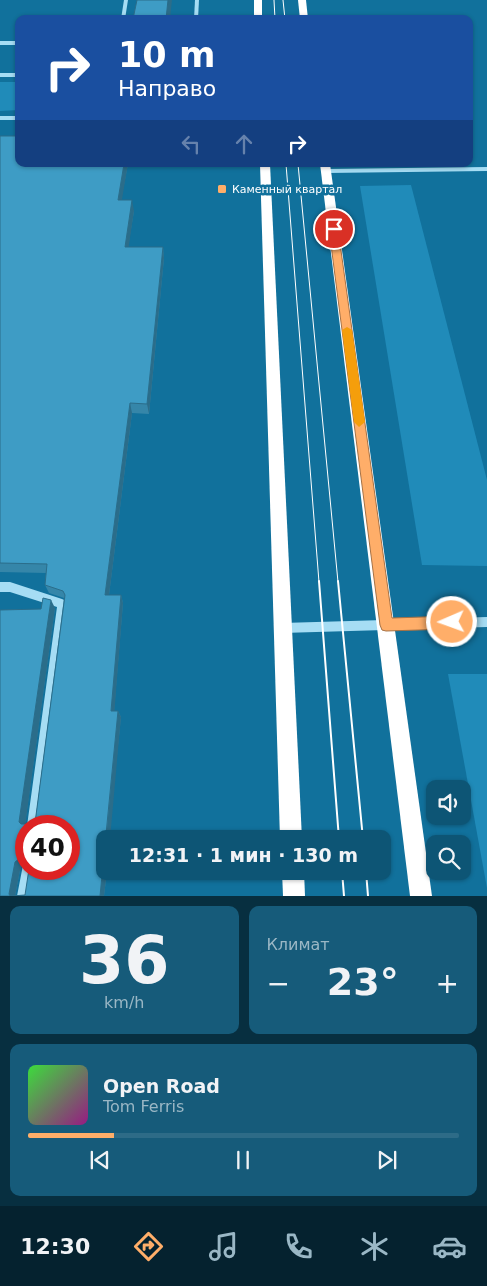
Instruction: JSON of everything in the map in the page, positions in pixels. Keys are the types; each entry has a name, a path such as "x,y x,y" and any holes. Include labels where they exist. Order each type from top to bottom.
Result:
{"highway":[{"path":"258,0 258,15"},
{"path":"302,0 304,15"},
{"path":"264,167 292,830"},
{"path":"326,167 421,896"},
{"path":"293,880 294,896"}],"street":[{"path":"123,15 126,0"},
{"path":"196,15 197,0"},
{"path":"0,43 15,43"},
{"path":"0,75 15,75"},
{"path":"0,118 15,118"},
{"path":"326,167 487,169"},
{"path":"0,587 10,587 62,604 34,815"},
{"path":"282,628 487,622"},
{"path":"23,896 25,880"}],"shaded area":[{"path":"0,82 15,82 15,110 0,111"},
{"path":"411,185 487,480 487,566 422,565 360,186"},
{"path":"448,674 487,674 487,888 471,800 471,780 467,780"}],"building":[{"path":"137,0 168,0 166,15 134,15"},
{"path":"0,136 15,136 15,167 124,167 118,200 132,200 125,247 163,247 147,404 130,403 105,595 121,595 111,711 118,711 106,830 96,830 96,880 102,880 100,896 12,896 25,895 27,880 80,880 80,815 36,815 65,595 63,591 45,585 47,564 0,563"},
{"path":"43,598 51,600 20,815 15,815 15,862 10,896 0,896 0,610 41,609"}],"tram line":[{"path":"274,0 275,15"},
{"path":"283,0 285,15"},
{"path":"286,167 319,582"},
{"path":"298,167 338,582"},
{"path":"319,581 338,830"},
{"path":"338,581 362,830"},
{"path":"343,880 344,896"},
{"path":"367,880 368,896"}],"slow traffic":[{"path":"347,330 359,422"}],"place":[{"name":"Каменный квартал","path":"222,189"}],"route":[{"path":"334,229 386,625 452,622"}]}
